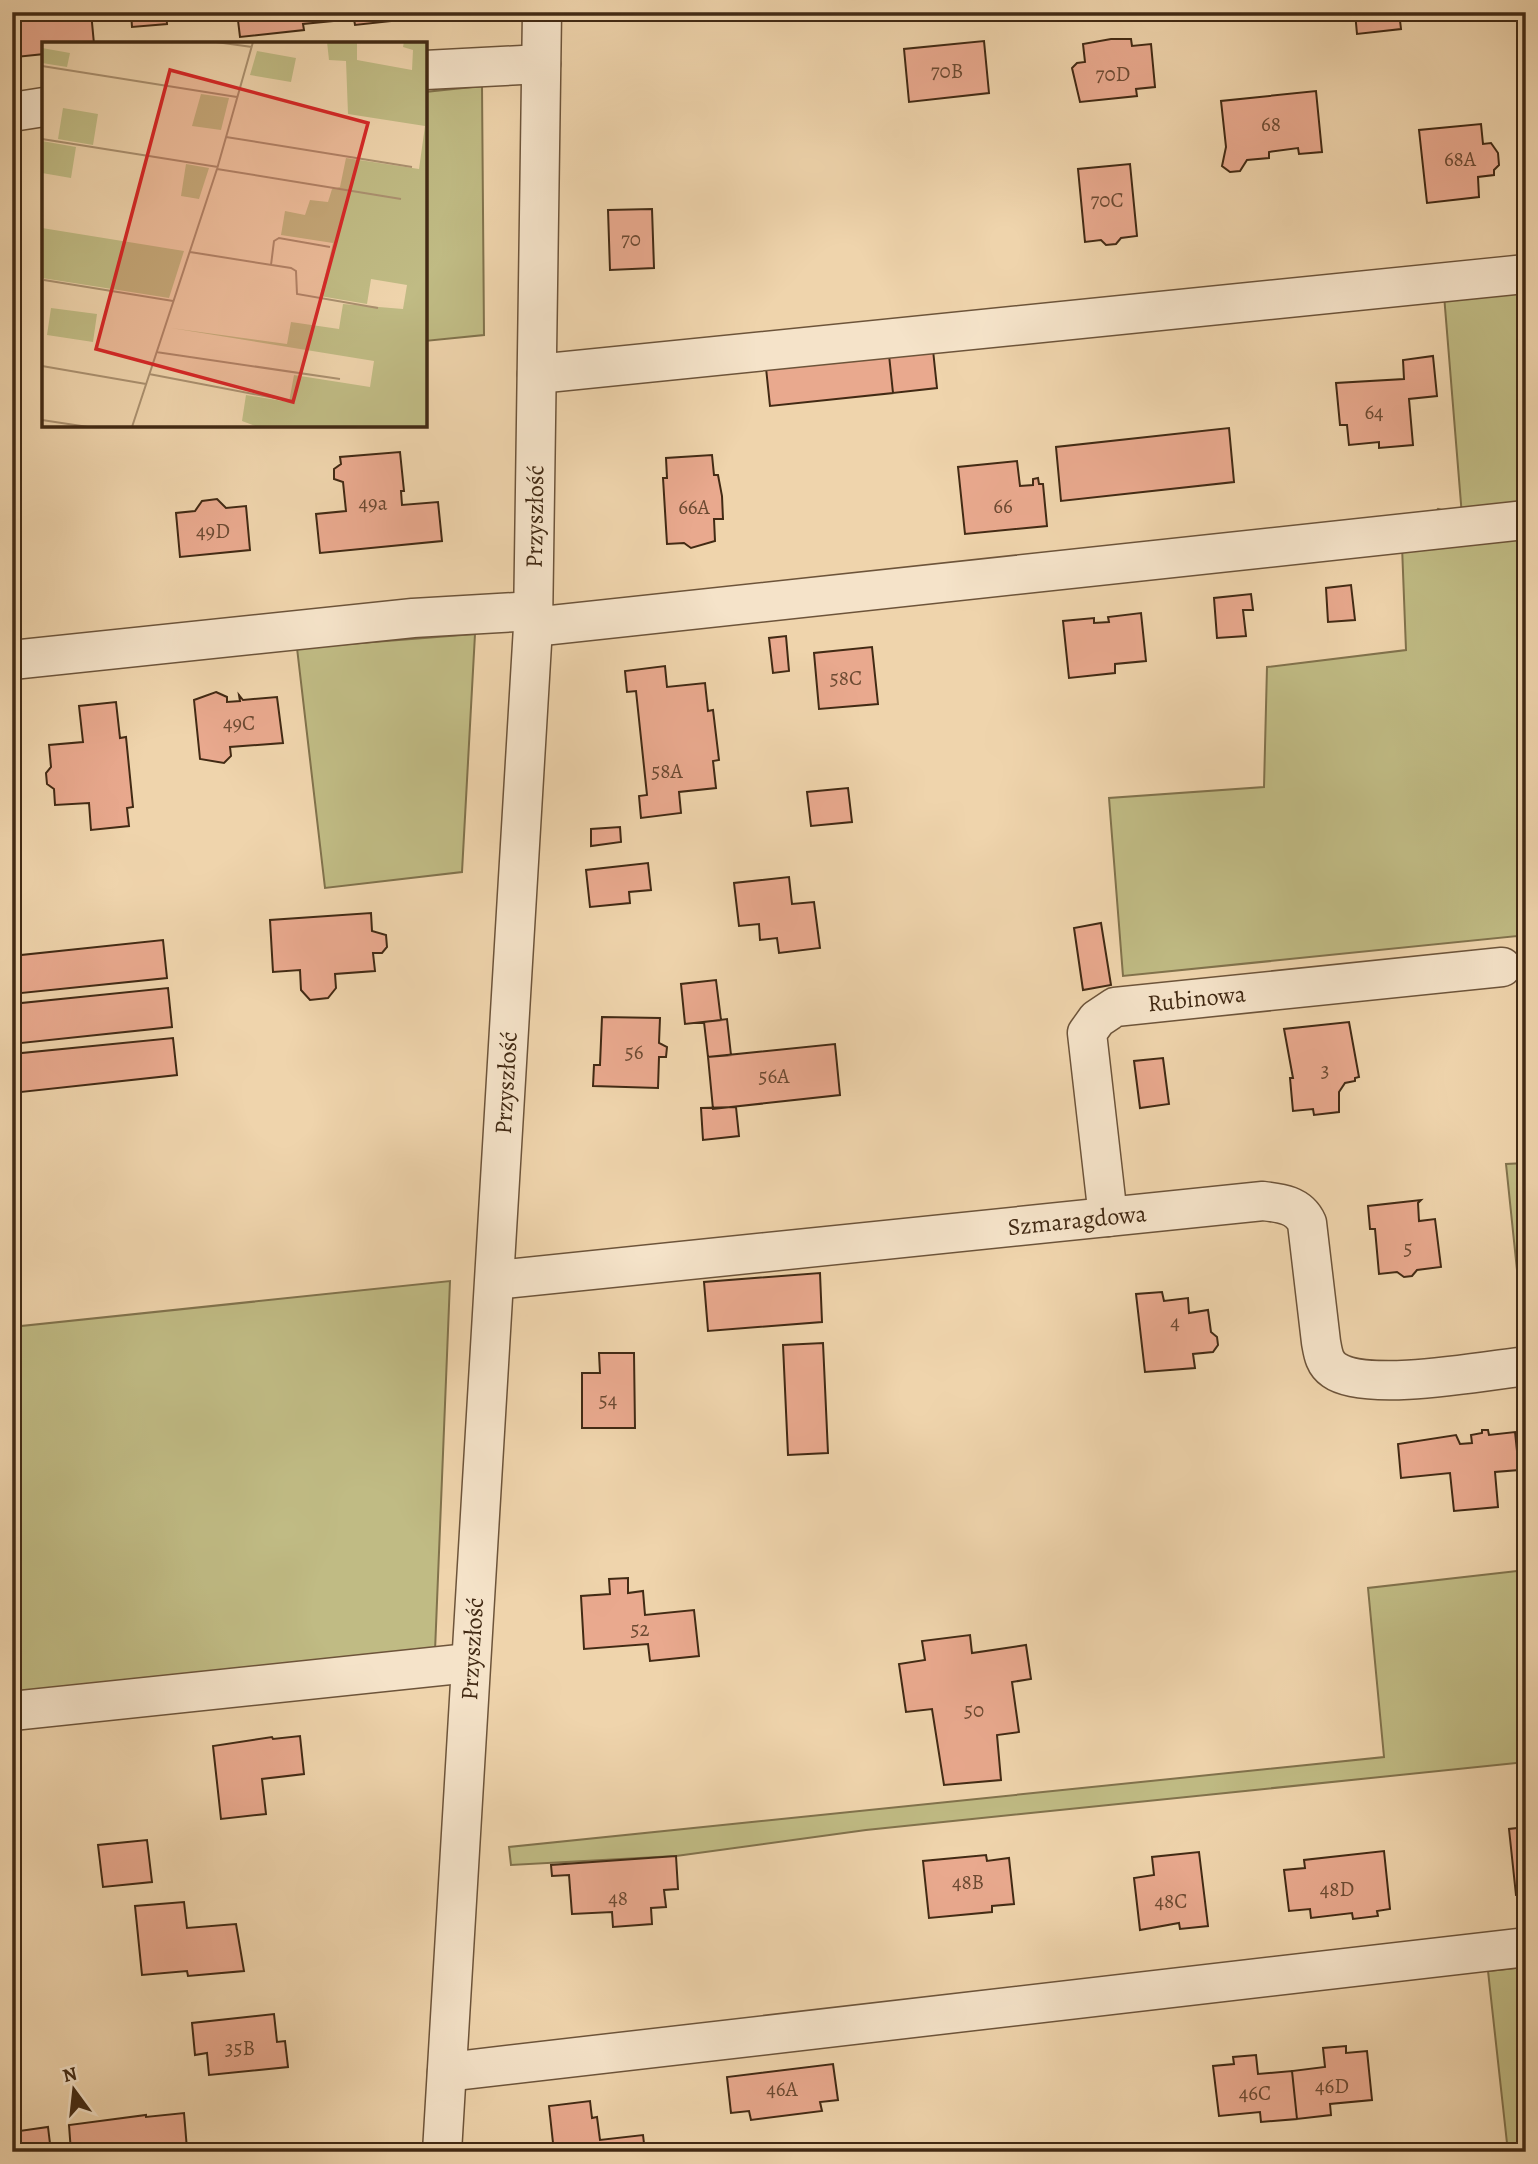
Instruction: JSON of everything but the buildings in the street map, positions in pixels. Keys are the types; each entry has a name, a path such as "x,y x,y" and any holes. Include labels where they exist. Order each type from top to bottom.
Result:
{"street":[{"name":"Przyszłość","path":"442,2152 533,619 542,12"},
{"path":"427,70 541,64"},
{"path":"12,112 42,107"},
{"path":"537,374 1526,274"},
{"path":"12,660 413,618 533,619 1526,520"},
{"name":"Rubinowa","path":"1108,1217 1087,1033 1097,1019 1115,1007 1502,967"},
{"name":"Szmaragdowa","path":"495,1280 1263,1201 1279,1202 1303,1213 1307,1223 1321,1342 1325,1361 1336,1372 1354,1379 1382,1381 1526,1366"},
{"path":"12,1711 469,1663"},
{"path":"447,2073 1526,1947"}],"shaded area":[{"path":"482,86 484,335 427,341 427,92"},
{"path":"1526,286 1526,1036 1517,936 1123,976 1109,798 1264,787 1267,667 1406,650 1402,546 1438,509 1462,516 1444,295"},
{"path":"475,634 462,872 325,888 297,648"},
{"path":"1526,1163 1526,1347 1525,1347 1506,1164"},
{"path":"450,1281 435,1651 12,1698 12,1327"},
{"path":"1526,1570 1526,1762 866,1830 676,1856 511,1865 509,1847 1384,1757 1368,1588"},
{"path":"1526,1967 1526,2152 1508,2152 1488,1971"}]}
